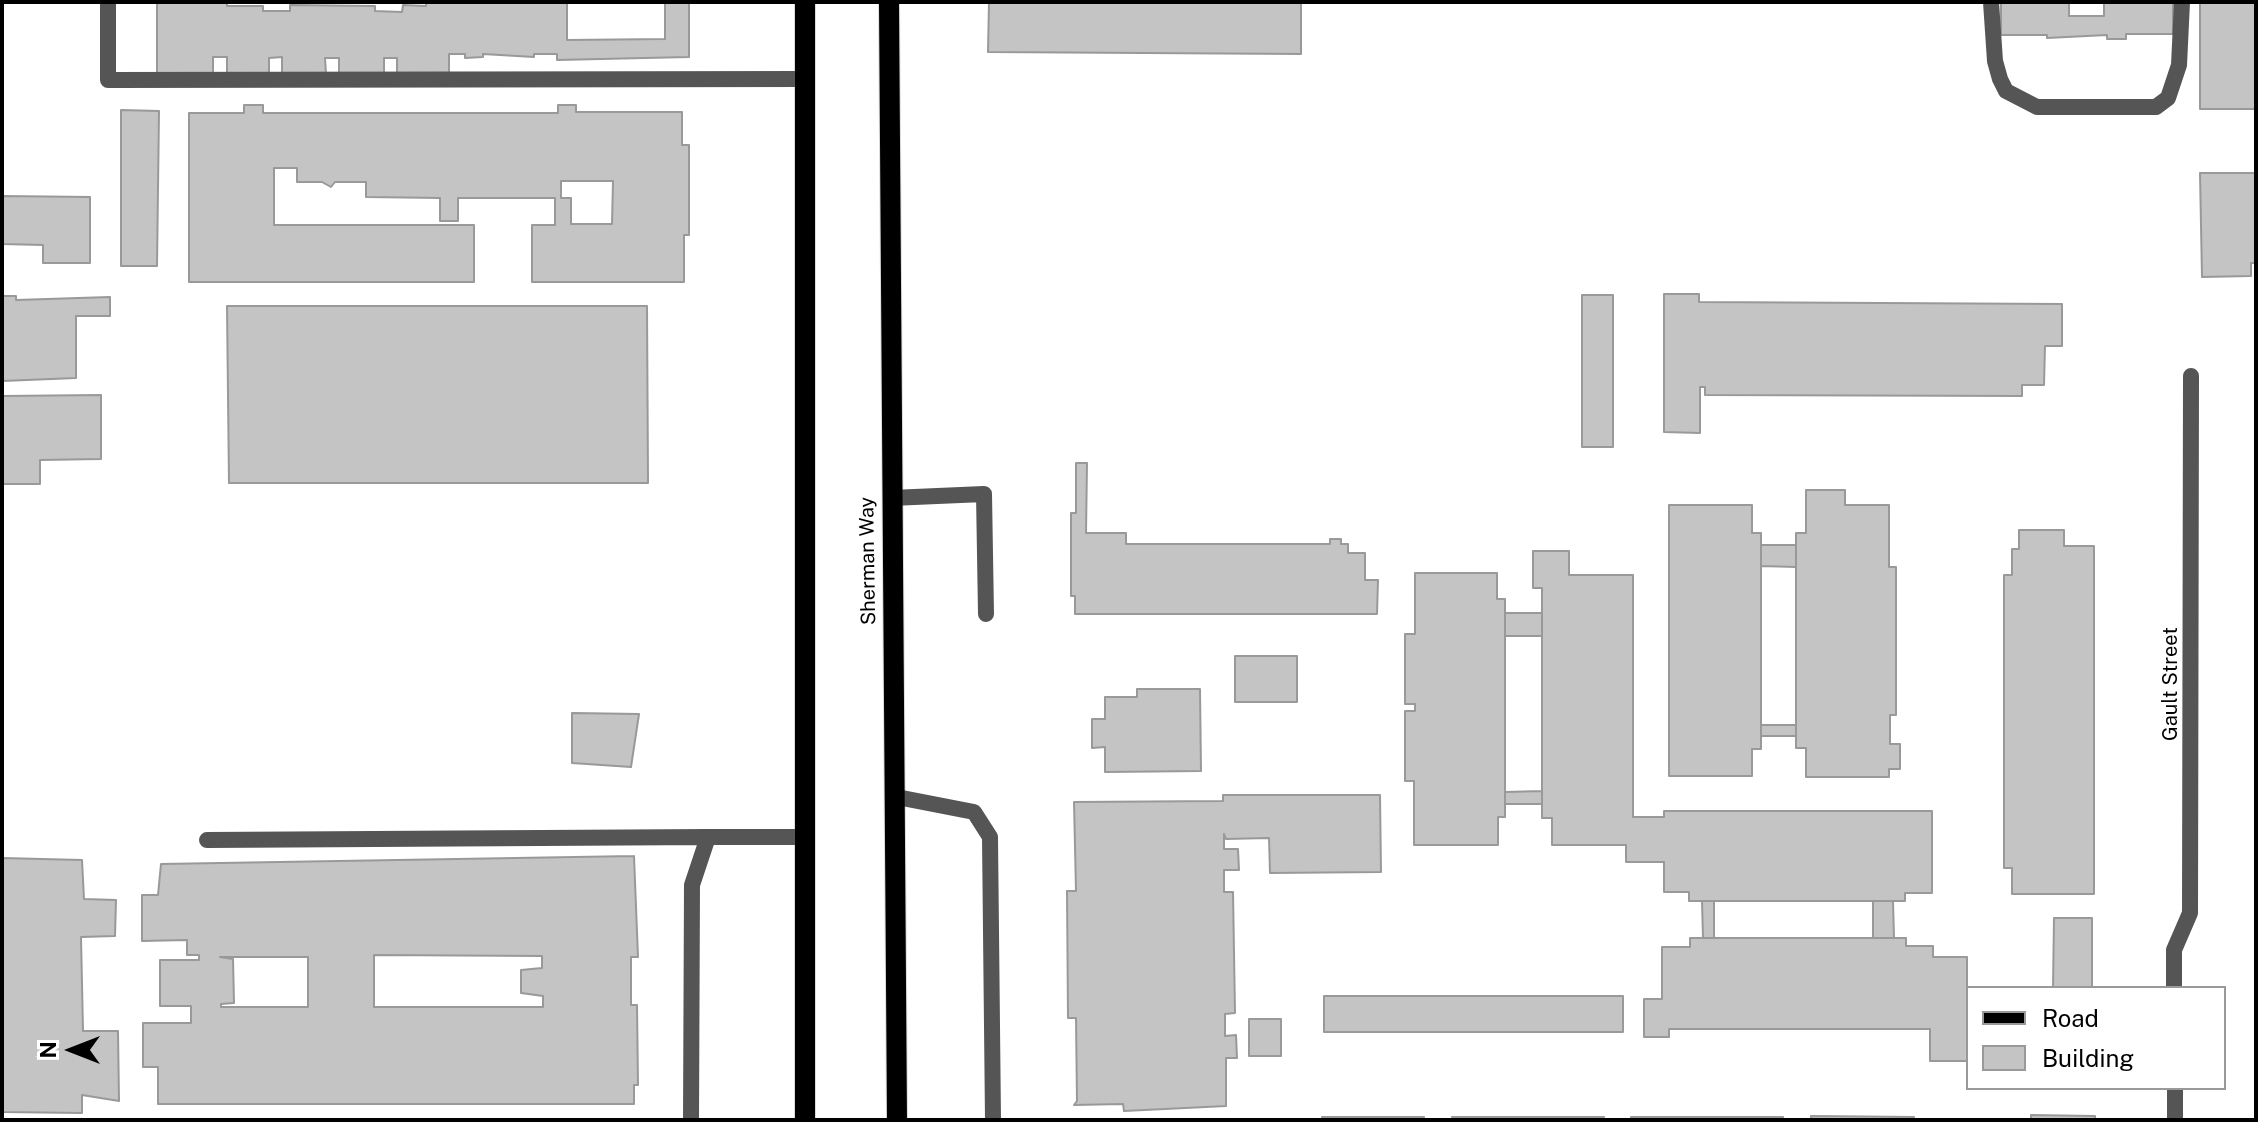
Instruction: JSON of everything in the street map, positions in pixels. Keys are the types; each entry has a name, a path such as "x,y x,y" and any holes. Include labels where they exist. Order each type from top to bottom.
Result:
{"main road":[{"path":"805,2 805,1120"},
{"name":"Sherman Way","path":"889,2 897,1120"}],"street":[{"path":"108,2 108,80 805,79"},
{"path":"1991,2 1995,61 2000,79 2006,91 2037,107 2156,107 2168,98 2179,65 2182,2"},
{"name":"Gault Street","path":"2174,986 2174,950 2190,913 2191,376"},
{"path":"891,498 984,494 986,614"},
{"path":"897,797 974,812 990,837 993,1120"},
{"path":"691,1120 692,885 708,837"},
{"path":"207,840 807,837"},
{"path":"2175,1090 2175,1120"}],"building":[{"path":"157,2 227,2 227,6 263,6 263,11 290,11 290,5 375,6 375,11 402,12 403,5 426,6 426,2 567,2 567,40 665,39 665,2 689,2 689,57 557,60 557,54 534,54 534,57 483,54 483,57 465,58 465,54 449,54 449,74 397,74 397,58 384,58 384,74 339,74 339,58 325,58 326,74 282,75 282,57 269,58 269,74 227,74 227,57 213,57 213,75 157,75"},
{"path":"989,2 1301,2 1301,54 988,52"},
{"path":"2001,2 2069,2 2069,16 2104,16 2104,2 2173,2 2173,34 2126,34 2126,39 2107,39 2107,35 2047,38 2047,35 2001,35"},
{"path":"2200,2 2256,2 2256,109 2200,109"},
{"path":"244,105 263,105 263,113 558,113 558,105 576,105 576,112 682,112 682,145 689,145 689,235 684,235 684,282 532,282 532,225 555,225 555,198 458,198 458,221 440,221 440,198 366,197 366,182 335,182 331,187 322,182 297,182 297,168 274,168 274,225 474,225 474,282 189,282 189,113 244,113","holes":["561,181 613,181 612,224 571,224 571,198 561,198"]},
{"path":"121,110 159,111 157,266 121,266"},
{"path":"2200,173 2256,173 2256,263 2251,263 2251,276 2202,277"},
{"path":"2,196 90,197 90,263 43,263 43,245 2,244"},
{"path":"1664,294 1699,294 1699,302 2062,304 2062,346 2045,346 2044,385 2022,385 2022,396 1705,395 1705,387 1700,387 1700,433 1664,432"},
{"path":"1582,295 1613,295 1613,447 1582,447"},
{"path":"2,296 16,296 16,300 110,297 110,316 76,316 76,378 2,381"},
{"path":"227,306 647,306 648,483 229,483"},
{"path":"101,395 101,459 40,460 40,484 2,484 2,396"},
{"path":"1076,463 1087,463 1086,533 1126,533 1126,544 1330,544 1330,539 1341,539 1341,544 1348,544 1348,553 1365,553 1365,580 1378,580 1377,614 1075,614 1075,596 1071,596 1071,513 1076,513"},
{"path":"1806,490 1845,490 1845,505 1889,505 1889,567 1896,567 1896,715 1890,715 1890,744 1900,744 1900,769 1889,769 1889,777 1806,777 1806,748 1796,748 1796,533 1806,533"},
{"path":"1669,505 1752,505 1752,533 1761,533 1761,749 1752,749 1752,776 1669,776"},
{"path":"2019,530 2064,530 2064,546 2094,546 2094,894 2012,894 2012,868 2004,868 2004,575 2012,575 2012,549 2019,549"},
{"path":"1761,545 1796,545 1796,567 1761,566"},
{"path":"1533,551 1569,551 1569,575 1633,575 1633,817 1664,817 1664,811 1932,811 1932,893 1905,893 1905,901 1689,901 1689,892 1664,892 1664,862 1626,862 1626,845 1552,845 1552,818 1542,818 1542,588 1533,588"},
{"path":"1415,573 1497,573 1497,599 1505,599 1505,817 1498,817 1498,845 1414,845 1414,781 1405,781 1405,711 1415,711 1415,704 1405,704 1405,634 1415,634"},
{"path":"1505,613 1542,613 1542,636 1505,636"},
{"path":"1235,656 1297,656 1297,702 1235,702"},
{"path":"1137,689 1200,689 1201,771 1105,772 1105,747 1092,748 1092,719 1105,719 1105,697 1137,697"},
{"path":"572,713 639,714 631,767 572,763"},
{"path":"1761,725 1796,725 1796,736 1761,736"},
{"path":"1542,791 1542,804 1505,804 1505,792"},
{"path":"1223,795 1380,795 1381,872 1270,873 1269,838 1226,839 1224,834 1224,849 1238,849 1239,870 1224,870 1224,892 1233,892 1235,1013 1225,1014 1225,1036 1236,1035 1237,1058 1226,1058 1226,1106 1124,1111 1123,1104 1074,1105 1077,1101 1076,1018 1068,1018 1067,891 1076,891 1074,802 1223,801"},
{"path":"634,856 638,957 631,957 631,1005 637,1005 638,1085 634,1085 634,1104 158,1104 158,1067 143,1067 143,1023 191,1023 191,1006 160,1006 160,960 199,960 199,955 187,955 187,940 142,941 142,895 158,895 161,864","holes":["374,955 542,956 542,968 521,970 521,993 543,996 543,1007 374,1007","220,957 308,957 308,1007 221,1007 221,1004 234,1003 233,959"]},
{"path":"2,858 82,860 84,899 116,900 115,936 81,937 83,1031 118,1031 119,1101 82,1095 82,1113 2,1112"},
{"path":"1702,901 1714,901 1714,938 1703,938"},
{"path":"1873,901 1893,901 1894,938 1873,938"},
{"path":"2054,918 2092,918 2092,986 2053,986"},
{"path":"1690,938 1906,938 1906,946 1933,946 1933,957 1967,957 1966,1061 1930,1061 1930,1029 1669,1029 1669,1037 1644,1037 1644,999 1662,999 1662,947 1690,947"},
{"path":"1324,996 1623,996 1623,1032 1324,1032"},
{"path":"1249,1019 1281,1019 1281,1056 1249,1056"},
{"path":"2031,1115 2095,1116 2095,1120 2031,1120"},
{"path":"1811,1116 1914,1117 1914,1120 1811,1120"},
{"path":"1322,1117 1424,1117 1424,1120 1322,1120"},
{"path":"1452,1117 1604,1117 1604,1120 1452,1120"},
{"path":"1631,1117 1783,1117 1783,1120 1631,1120"}]}
